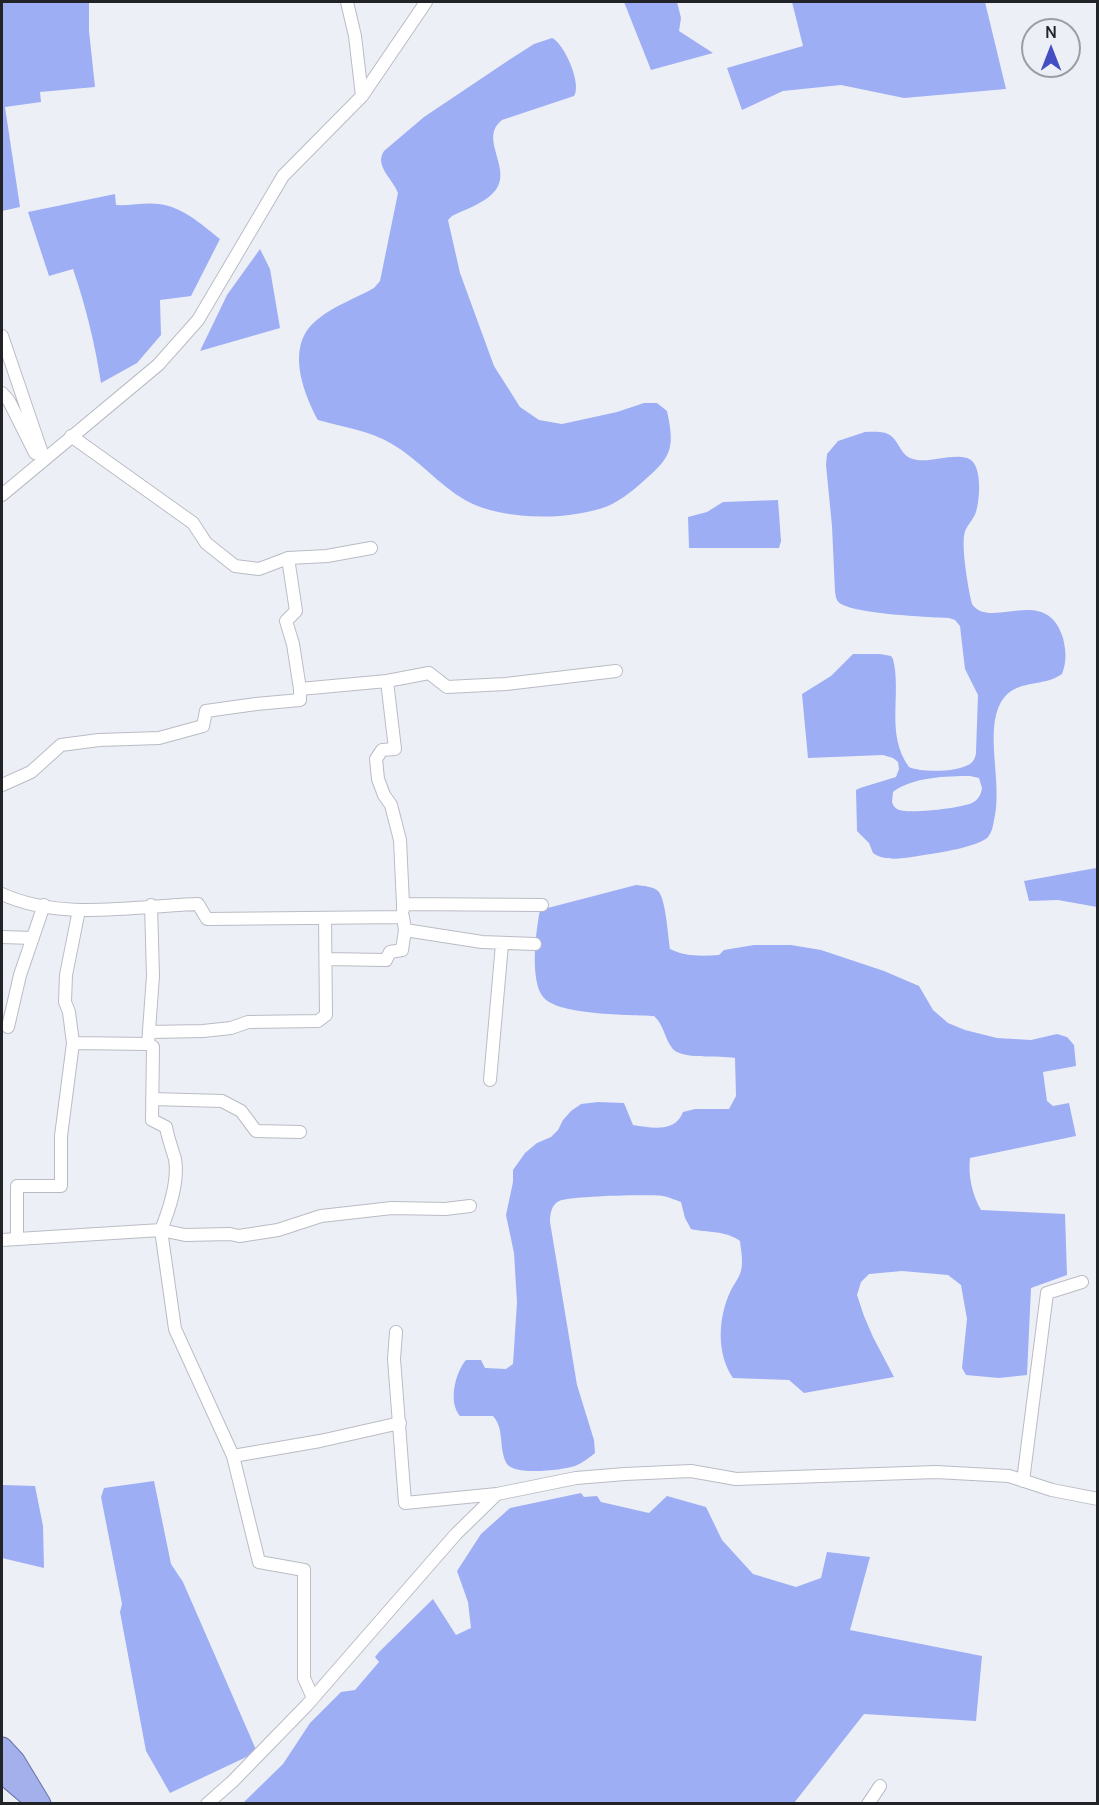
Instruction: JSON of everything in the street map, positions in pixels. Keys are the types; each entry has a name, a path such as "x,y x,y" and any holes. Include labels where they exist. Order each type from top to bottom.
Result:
{"highway":[{"path":"2,1748 14,1761 40,1803"},
{"path":"2,1772 40,1803"}],"street":[{"path":"347,2 355,36 362,96"},
{"path":"2,495 158,365 198,320 283,176 362,96 426,2"},
{"path":"2,336 42,460"},
{"path":"2,393 9,401 42,460"},
{"path":"71,436 192,523 206,543 235,566 259,569 288,558 327,556 371,548"},
{"path":"2,785 31,772 61,746 99,740 159,738 203,726 206,711 300,700 293,644 286,621 296,611 288,558"},
{"path":"300,689 387,681 429,674 447,687 506,684 616,671"},
{"path":"326,959 387,960 390,952 402,951 405,930 400,840 392,804 384,795 378,779 376,759 382,750 395,749 387,681"},
{"path":"2,894 18,901 90,911 151,905 198,904 207,919 403,917"},
{"path":"404,904 542,905"},
{"path":"8,1027 21,975 44,905"},
{"path":"151,905 153,975 148,1038 153,1047 152,1120 166,1127 176,1168 167,1215 161,1230 175,1329 232,1456 260,1562 304,1570 304,1678 313,1698"},
{"path":"17,1239 17,1186 61,1186 61,1136 73,1043 69,1012 65,1002 66,975 79,910"},
{"path":"73,1043 148,1038 231,1028 248,1022 318,1021 326,1015 325,918"},
{"path":"405,930 502,944 535,944"},
{"path":"2,937 33,938"},
{"path":"490,1080 502,944"},
{"path":"152,1099 222,1101 242,1111 256,1131 300,1132"},
{"path":"2,1240 161,1230 185,1235 230,1234 239,1236 278,1230 321,1216 392,1208 445,1209 470,1206"},
{"path":"1023,1481 1047,1293 1082,1282"},
{"path":"396,1332 394,1359 405,1503 497,1494 576,1478 691,1471 736,1479 936,1472 1009,1476 1052,1490 1098,1499"},
{"path":"232,1456 320,1441 400,1423"},
{"path":"207,1803 233,1781 313,1698 456,1534 497,1494"},
{"path":"868,1803 880,1786"}],"water":[{"path":"2,2 89,2 89,31 95,87 40,92 41,102 5,107 20,207 2,211"},
{"path":"624,2 677,2 681,18 679,31 713,53 651,70"},
{"path":"792,2 985,2 1006,89 904,98 841,85 783,91 742,110 727,68 803,46"},
{"path":"552,38 562,47 574,74 576,90 574,96 502,120 495,128 494,147 500,167 498,187 486,199 448,220 460,273 494,366 520,407 539,420 562,424 617,412 644,403 657,403 667,411 671,436 664,461 639,485 616,502 592,511 574,514 516,515 480,507 465,500 402,450 384,440 318,420 302,381 299,354 308,329 318,319 374,288 380,281 398,193 381,162 384,151 424,117 534,44"},
{"path":"115,194 116,205 154,204 176,209 191,217 220,239 191,296 160,300 161,335 137,363 101,383 90,326 73,269 49,276 28,212"},
{"path":"260,249 270,269 280,328 200,351 227,295"},
{"path":"865,432 882,432 892,436 905,455 913,459 960,457 972,461 978,474 979,499 976,512 967,526 964,543 972,604 980,611 991,613 1031,610 1044,613 1055,622 1063,638 1066,656 1062,674 1046,681 1014,689 1001,702 994,728 996,806 993,824 988,837 969,846 893,859 873,853 869,843 857,831 856,790 896,777 899,769 898,762 883,755 808,758 802,694 831,676 853,654 880,654 891,656 893,659 896,686 896,728 902,754 909,767 931,771 957,769 970,764 976,754 978,695 965,669 960,626 955,620 862,610 841,604 836,599 826,465 827,454 838,441","holes":["951,776 979,778 982,788 980,795 974,802 966,805 946,809 902,811 897,809 892,802 893,792 920,780"]},
{"path":"778,500 781,541 779,548 689,548 688,517 707,512 723,502"},
{"path":"1097,835 1097,907 1058,900 1029,901 1024,881 1096,868"},
{"path":"636,885 651,887 659,892 665,911 670,949 676,952 719,955 724,950 754,945 791,945 821,950 884,971 919,986 933,1010 948,1023 965,1030 997,1038 1031,1040 1057,1034 1067,1037 1074,1045 1076,1066 1043,1072 1047,1101 1053,1106 1069,1103 1076,1136 970,1158 971,1185 981,1210 1065,1214 1067,1275 1031,1288 1027,1375 999,1378 966,1375 962,1368 967,1319 961,1285 948,1275 902,1271 869,1274 861,1282 857,1295 873,1337 894,1377 804,1393 789,1380 733,1378 721,1346 721,1323 731,1290 741,1270 740,1241 722,1233 691,1229 685,1218 681,1202 668,1197 642,1195 593,1197 559,1201 553,1208 550,1222 577,1385 594,1440 595,1453 569,1468 540,1471 519,1470 507,1464 504,1458 499,1427 493,1416 460,1416 454,1403 454,1388 466,1360 481,1360 485,1368 506,1369 513,1364 517,1302 514,1253 506,1215 513,1182 513,1170 525,1153 537,1143 551,1137 571,1111 581,1104 624,1103 633,1125 662,1128 674,1123 683,1112 695,1109 729,1109 736,1096 735,1058 676,1052 654,1016 596,1013 564,1008 552,1004 539,990 536,980 535,956 540,910"},
{"path":"154,1481 171,1564 183,1582 257,1752 170,1793 146,1751 120,1612 122,1604 101,1497 104,1488"},
{"path":"2,1485 35,1486 43,1526 44,1568 2,1558"},
{"path":"581,1493 584,1497 597,1496 601,1502 649,1513 667,1496 706,1507 722,1540 753,1574 796,1587 821,1578 827,1552 870,1557 850,1630 982,1656 976,1721 864,1714 794,1803 243,1803 283,1764 310,1723 341,1692 355,1690 379,1662 375,1657 379,1652 433,1599 456,1635 471,1628 468,1602 457,1571 481,1534 510,1508"}]}
